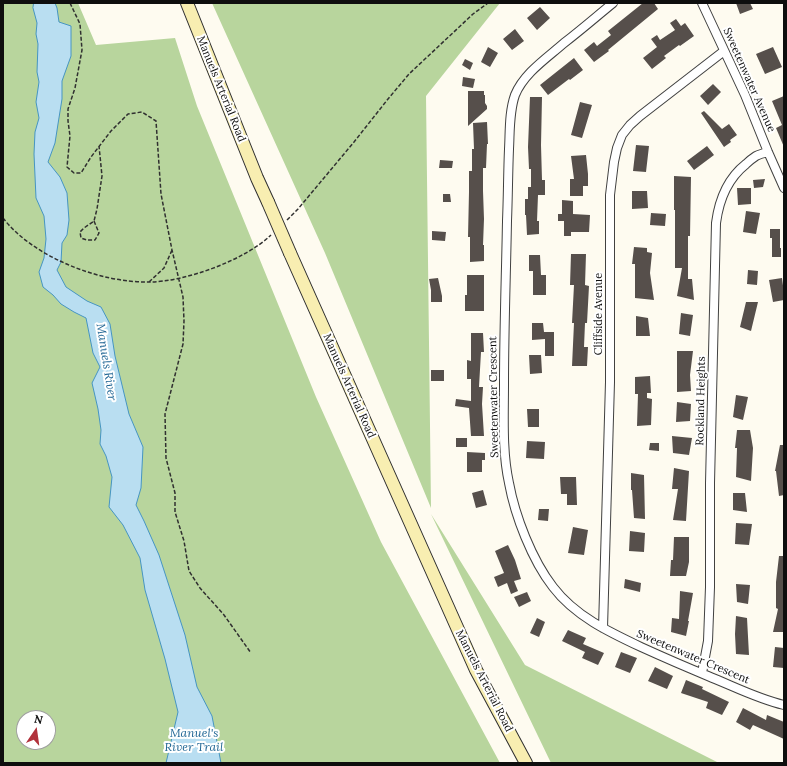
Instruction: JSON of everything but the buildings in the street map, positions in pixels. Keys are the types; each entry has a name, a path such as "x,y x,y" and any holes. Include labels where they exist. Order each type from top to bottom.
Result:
{"main road":[{"name":"Manuels Arterial Road","path":"187,3 257,178 476,670 526,763"}],"street":[{"name":"Sweetenwater Crescent","path":"613,3 531,72 520,86 512,105 504,329 504,446 508,483 512,500 519,521 535,558 551,584 568,604 588,619 620,637 672,661 784,705"},
{"name":"Sweetenwater Avenue","path":"702,3 745,95 784,188"},
{"name":"Cliffside Avenue","path":"603,628 610,368 610,195 614,162 617,148 622,136 630,125 724,51"},
{"name":"Rockland Heights","path":"702,673 708,641 710,587 710,476 717,217 720,201 732,178 741,168 755,157 768,152"}],"path":[{"path":"70,3 80,24 82,50 75,88 68,109 70,136 67,167 74,173 81,173 111,131 128,114 142,112 156,121 161,194 178,278 184,297 183,344 165,414 166,458 175,493 175,512 184,541 189,571 200,588 224,615 250,653"},
{"path":"284,222 298,209 410,74 473,14 488,3"},
{"path":"94,221 80,232 81,238 95,240 99,233 94,221 102,176 100,146"},
{"path":"3,218 38,250 61,262 92,273 122,281 149,282 178,278 198,273 233,260 265,241 274,232"},
{"path":"149,282 164,268 172,250"}],"green space":[{"path":"3,3 78,3 96,45 175,38 197,106 316,397 381,542 500,763 3,763"},
{"path":"212,3 500,3 426,96 431,508 325,253"},
{"path":"431,514 525,665 719,763 551,763"}],"water":[{"name":"Manuel's River Trail","path":"34,3 55,3 59,22 71,26 71,56 62,81 62,99 55,143 48,162 60,177 67,193 69,220 67,235 62,243 61,262 57,270 66,287 87,301 101,307 110,324 115,356 129,414 143,447 141,488 136,505 159,555 185,635 197,687 212,716 221,763 166,763 178,712 165,659 145,590 140,558 123,525 109,507 112,477 106,456 100,444 101,430 92,383 100,367 93,353 86,318 61,304 43,287 39,272 44,258 46,239 44,216 36,198 34,154 35,132 39,118 36,102 39,82 37,72 37,23 33,8"}],"water label":[{"name":"Manuels River","path":"106,362"}]}
